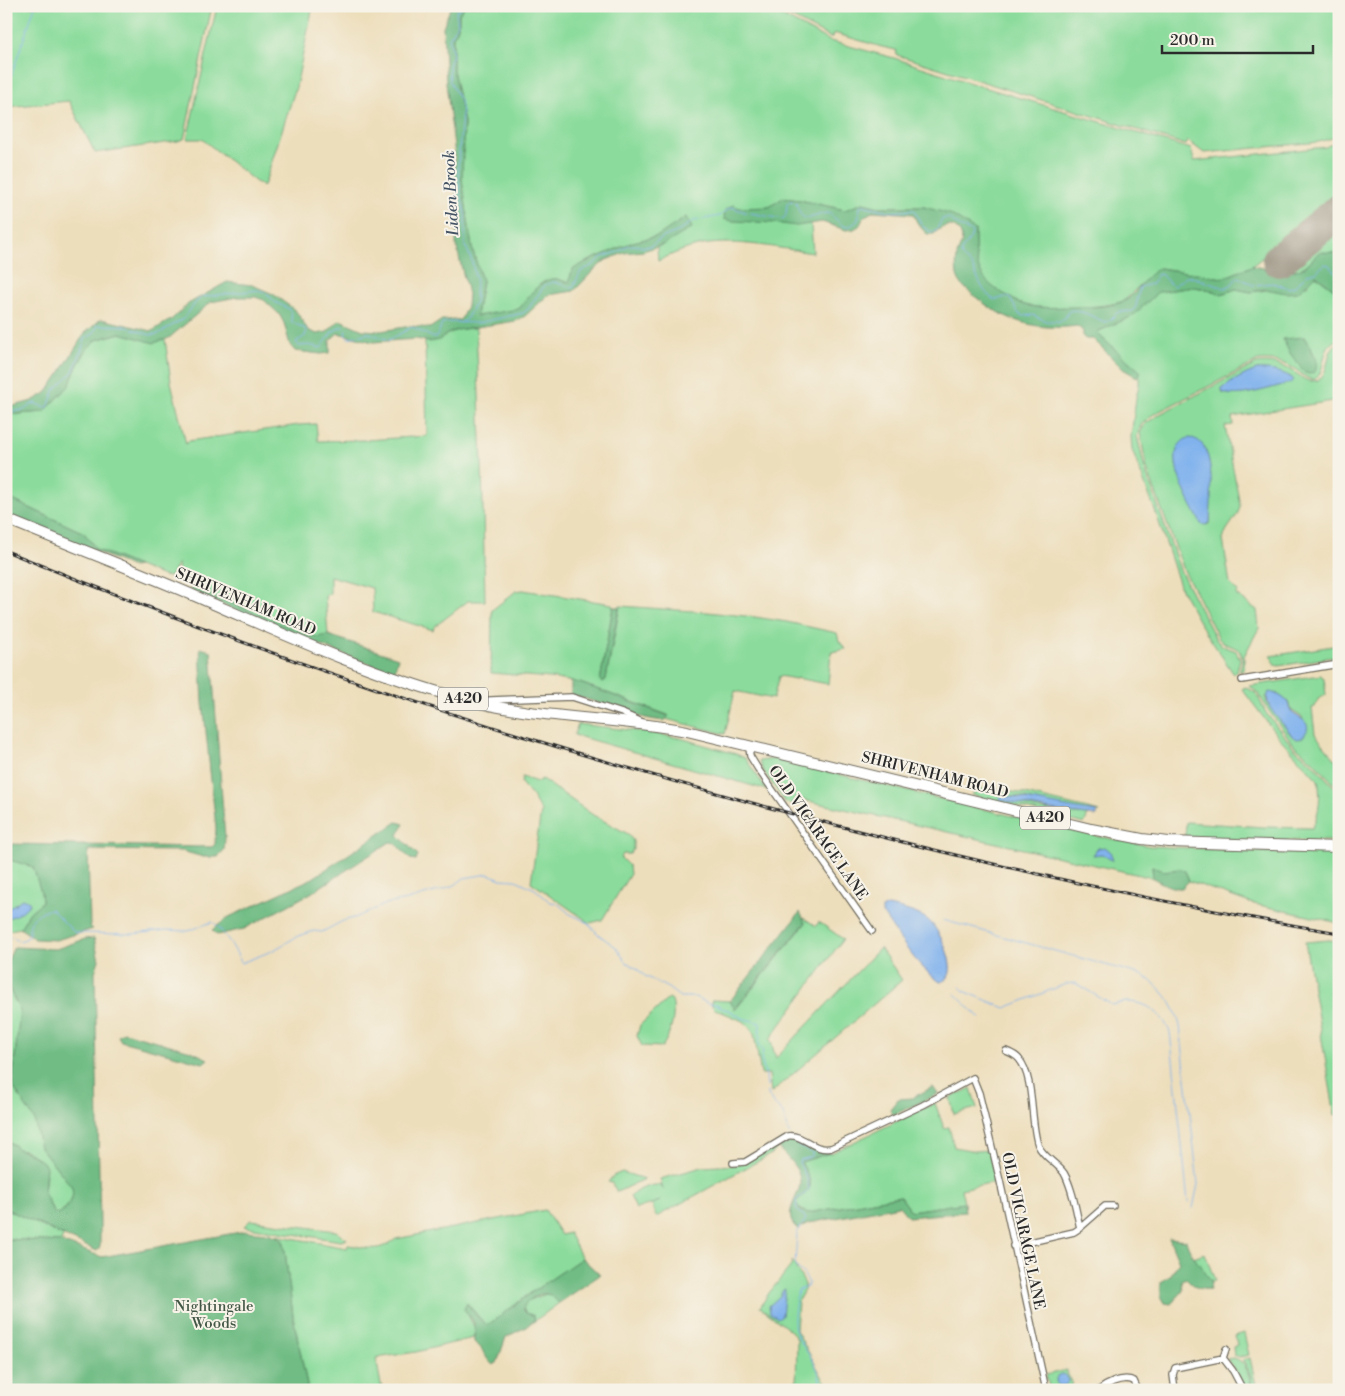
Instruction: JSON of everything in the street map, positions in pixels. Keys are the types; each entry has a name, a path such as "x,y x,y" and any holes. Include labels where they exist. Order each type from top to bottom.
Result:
{"highway":[{"name":"SHRIVENHAM ROAD","path":"6,518 352,662 423,688 477,702 540,714 646,724 687,731 1091,829 1142,839 1199,843 1339,846"}],"street":[{"path":"1242,680 1339,664"},
{"name":"SHRIVENHAM ROAD","path":"477,702 568,696 622,713 646,724"},
{"name":"OLD VICARAGE LANE","path":"749,746 749,754 758,769 872,931"},
{"path":"1006,1051 1019,1058 1024,1066 1032,1101 1038,1145 1060,1168 1067,1180 1080,1228"},
{"name":"OLD VICARAGE LANE","path":"733,1164 745,1162 791,1136 818,1148 831,1148 923,1105 973,1078 980,1093 1046,1390"},
{"path":"1013,1246 1069,1234 1080,1228 1105,1206 1113,1206"},
{"path":"1223,1358 1226,1349"},
{"path":"1175,1390 1173,1376 1175,1368 1223,1358"},
{"path":"1223,1358 1233,1371 1243,1390"},
{"path":"1099,1390 1126,1379 1134,1381 1138,1390"}],"green space":[{"path":"6,6 212,6 184,139 95,153 69,101 6,107"},
{"path":"217,6 313,6 296,87 264,186 256,182 202,139 187,139"},
{"path":"451,6 465,6 459,14 457,31 453,36 453,70 464,122 462,179 472,248 482,281 476,316 519,309 535,289 545,281 557,279 569,282 572,270 586,262 633,242 658,236 686,217 692,228 665,244 643,251 624,253 606,260 574,291 548,295 525,316 516,321 457,330 439,340 429,342 417,339 373,342 338,333 330,340 330,353 321,354 295,351 290,345 284,323 279,314 264,300 255,297 237,297 211,302 169,338 154,343 120,333 96,340 87,349 77,366 69,386 44,412 6,415 6,403 14,406 32,401 46,393 84,334 101,319 152,331 172,319 188,304 227,282 252,285 273,294 296,311 308,330 317,334 327,332 340,320 363,330 381,331 411,326 430,328 442,320 460,320 467,306 468,294 456,244 454,146 446,83 443,27"},
{"path":"465,6 763,6 830,41 894,58 980,86 1191,149 1194,161 1326,147 1339,139 1339,196 1252,266 1223,278 1160,268 1123,301 1075,308 1025,305 1010,299 993,288 982,276 977,264 975,230 936,211 924,207 879,207 863,203 845,210 783,198 769,207 725,210 778,223 811,224 813,253 758,245 716,243 691,248 658,261 657,247 665,244 686,218 658,236 633,242 586,262 572,270 569,283 557,279 545,281 535,289 519,309 476,317 482,281 472,248 462,179 464,122 453,70 453,36 457,31 461,10"},
{"path":"770,6 1339,6 1339,134 1319,142 1204,153 1188,141 1186,145 897,55 896,50 834,33 831,38"},
{"path":"783,198 845,210 863,203 879,207 924,207 950,214 975,230 979,270 989,284 1018,303 1030,306 1105,306 1129,298 1149,275 1160,268 1223,278 1252,266 1263,268 1268,273 1296,270 1305,267 1319,252 1339,253 1339,293 1316,275 1298,292 1286,293 1266,289 1251,292 1236,289 1221,294 1194,287 1158,292 1133,316 1097,332 1141,372 1137,377 1123,369 1093,339 1083,337 1083,331 1077,326 1049,327 1024,323 1000,313 968,291 957,275 957,258 962,238 952,226 941,228 934,234 927,234 918,224 913,214 874,211 865,216 859,226 846,230 822,222 797,226 724,219 725,210 733,205 739,208 769,207"},
{"path":"1339,200 1339,219 1281,266 1274,270 1269,267 1266,261 1268,257"},
{"path":"1339,224 1339,253 1319,252 1302,268 1279,272"},
{"path":"1315,275 1339,293 1339,339 1332,342 1328,347 1317,378 1307,378 1290,366 1280,362 1258,361 1154,414 1141,425 1137,436 1145,469 1180,570 1217,641 1223,646 1236,651 1240,659 1237,672 1233,673 1199,622 1181,589 1157,516 1132,450 1131,437 1140,372 1097,332 1133,315 1158,292 1194,287 1221,294 1236,289 1251,292 1307,285","holes":["1304,337 1316,358 1318,366 1292,339"]},
{"path":"476,328 482,463 485,601 468,601 434,627 433,630 373,612 372,588 330,576 330,594 325,595 328,635 317,638 192,586 191,588 178,579 178,563 170,577 163,576 96,549 84,533 6,497 6,415 44,412 69,386 77,366 87,349 96,340 120,333 154,342 165,339 171,382 186,444 188,441 316,424 318,441 366,440 427,436 425,341 437,340 458,330"},
{"path":"1304,337 1317,363 1315,372 1310,374 1305,373 1289,352 1283,339"},
{"path":"1339,342 1339,400 1232,417 1233,425 1225,426 1240,505 1223,539 1230,584 1238,592 1236,595 1257,610 1259,628 1244,656 1244,669 1240,672 1242,655 1237,649 1219,639 1184,570 1147,469 1140,433 1145,424 1160,414 1256,364 1280,365 1307,380 1318,380 1325,371 1334,346","holes":["1257,370 1283,374 1291,377 1293,381 1248,393 1222,393 1239,378","1206,450 1211,486 1210,521 1208,525 1194,509 1176,464"]},
{"path":"6,497 84,533 96,549 138,566 133,567 6,515"},
{"path":"191,586 293,629 317,637 328,635 398,658 394,673 303,639 190,591"},
{"path":"523,590 612,604 600,681 605,681 606,679 620,606 707,612 787,622 837,633 839,641 846,649 831,652 828,684 779,676 773,699 735,691 725,734 666,719 668,715 580,683 550,678 491,673 492,610 516,591"},
{"path":"613,607 619,607 606,679 603,682 600,681"},
{"path":"1339,645 1339,656 1279,666 1275,665 1271,656"},
{"path":"200,648 211,651 225,838 224,850 218,857 203,857 182,851 88,850 90,926 93,929 56,940 35,939 20,928 30,912 42,902 41,892 33,867 6,859 6,844 212,847 215,844 216,828 203,703"},
{"path":"1321,675 1324,679 1326,695 1318,699 1315,707 1312,708 1315,734 1339,764 1339,789 1312,760 1294,745 1266,707 1258,692 1249,686","holes":["1276,693 1288,702 1291,710 1303,718 1292,736 1267,704 1266,697"]},
{"path":"571,681 669,716 664,721 652,719 571,695"},
{"path":"1245,687 1256,693 1266,713 1294,748 1310,761 1339,792 1339,828 1334,828 1332,841 1185,837 1186,822 1312,828 1315,822 1319,804 1318,780 1276,734 1242,689"},
{"path":"578,724 680,738 736,754 745,758 767,790 574,735"},
{"path":"774,759 1096,836 1150,846 1282,853 1339,850 1339,923 1250,903 1189,881 1185,871 1180,869 1163,871 1152,866 1153,878 795,798 793,805 785,802 762,769 759,761"},
{"path":"522,777 537,782 542,779 593,815 628,834 633,841 633,849 630,854 623,854 620,857 629,866 630,874 602,920 590,923 531,882 541,811 521,783"},
{"path":"990,788 1025,794 1100,812 1083,812 1052,806 1022,797 1001,796 1032,808 1088,815 1084,824 971,795 980,789"},
{"path":"397,822 404,824 398,835 418,855 416,860 410,859 395,843 390,842 311,893 244,929 217,935 212,930 229,917 313,878"},
{"path":"6,859 33,866 42,902 30,912 20,928 6,931"},
{"path":"1152,866 1163,871 1180,869 1185,871 1189,881 1182,888 1167,885 1153,878"},
{"path":"800,912 805,923 735,1009 730,1001"},
{"path":"802,917 816,926 819,922 843,939 770,1039 776,1058 880,948 902,980 771,1093 769,1074 761,1074 754,1034 745,1022 715,1009 712,1006 712,1000 730,1001 736,1009 805,924"},
{"path":"94,938 99,960 95,972 100,1224 100,1247 97,1251 6,1209 6,1141 43,1162 46,1167 44,1193 54,1213 60,1214 66,1208 72,1199 73,1192 72,1187 40,1147 34,1119 12,1085 20,1011 6,982 6,964 14,947 56,949 85,939"},
{"path":"1339,941 1339,1114 1335,1115 1305,942"},
{"path":"6,982 20,1011 12,1085 35,1119 40,1147 72,1187 72,1199 60,1214 54,1213 44,1193 46,1175 36,1157 6,1141 9,1127 6,1113"},
{"path":"669,998 672,1000 673,1018 665,1042 662,1047 642,1046 637,1036 640,1025"},
{"path":"124,1032 191,1051 208,1059 203,1063 121,1041 118,1036"},
{"path":"933,1087 938,1094 893,1115 890,1109 898,1099 912,1098"},
{"path":"971,1088 977,1108 954,1114 950,1098"},
{"path":"935,1103 944,1128 949,1127 954,1147 975,1151 989,1150 995,1182 961,1189 964,1203 911,1211 900,1196 809,1213 798,1207 797,1200 810,1187 810,1181 801,1162 833,1152"},
{"path":"792,1140 829,1153 801,1162 809,1178 810,1186 806,1193 796,1202 801,1211 808,1213 900,1196 911,1211 964,1203 965,1212 908,1217 899,1206 809,1223 798,1229 791,1218 791,1211 800,1186 799,1175 795,1166 778,1147"},
{"path":"778,1147 773,1153 656,1217 652,1204 660,1201 636,1209 630,1196 652,1185 660,1185 663,1189 660,1179 702,1167 736,1165"},
{"path":"622,1172 644,1179 617,1192 612,1183 608,1182 613,1176"},
{"path":"6,1209 63,1236 61,1242 6,1239"},
{"path":"545,1210 561,1235 569,1233 582,1258 487,1325 467,1303 469,1317 475,1329 473,1338 416,1352 376,1358 382,1390 308,1390 293,1316 284,1243 281,1238 275,1235 347,1248 348,1245 378,1248 396,1239"},
{"path":"251,1220 336,1231 347,1239 341,1241 244,1226"},
{"name":"Nightingale Woods","path":"246,1231 272,1234 284,1243 293,1316 308,1390 6,1390 6,1239 61,1242 102,1257"},
{"path":"1169,1238 1186,1240 1194,1257 1211,1281 1210,1289 1203,1289 1186,1279 1182,1281 1183,1291 1171,1304 1165,1303 1161,1296 1161,1282 1170,1276 1179,1262"},
{"path":"1205,1253 1215,1281 1211,1281 1193,1257"},
{"path":"582,1258 600,1275 559,1303 547,1294 538,1295 530,1300 523,1309 526,1313 534,1316 534,1320 526,1327 506,1337 497,1363 493,1365 474,1342 475,1326 464,1309 467,1303 487,1325"},
{"path":"792,1261 805,1284 798,1301 796,1330 824,1380 833,1387 843,1390 796,1390 797,1339 792,1332 760,1307 791,1266"},
{"path":"546,1294 551,1295 559,1303 532,1323 534,1316 526,1313 523,1307 529,1300"},
{"path":"1244,1333 1249,1355 1240,1357 1234,1355 1233,1347 1237,1345 1235,1336"},
{"path":"1234,1358 1244,1365 1248,1372 1251,1384 1248,1390 1245,1390 1227,1359"},
{"path":"1250,1358 1257,1390 1249,1390 1251,1378 1242,1360"},
{"path":"1066,1370 1072,1385 1063,1389 1050,1390 1046,1375"}],"water":[{"path":"1257,370 1277,372 1287,375 1294,380 1290,383 1246,394 1237,395 1222,392 1222,389 1234,381"},
{"path":"1188,438 1198,440 1204,447 1211,472 1210,521 1206,525 1201,524 1191,504 1176,465 1176,454 1180,445"},
{"path":"1269,692 1277,694 1284,699 1291,711 1306,723 1307,730 1302,737 1296,739 1292,736 1275,715 1268,703"},
{"path":"1000,796 1097,812 1097,816 1012,803 1000,800"},
{"path":"1105,847 1110,851 1113,861 1102,854 1093,855 1098,848"},
{"path":"22,899 26,899 30,903 28,906 20,913 6,918 6,910"},
{"path":"888,906 920,915 933,925 948,953 950,972 947,979 940,982 915,959 882,913 882,909"},
{"path":"785,1289 782,1315 778,1318 770,1313 769,1306"},
{"path":"1062,1374 1068,1380 1062,1386 1056,1380"}],"waterway":[{"path":"6,91 35,6"},
{"name":"Liden Brook","path":"461,323 467,318 475,303 476,282 472,261 465,245 465,214 460,191 458,167 462,113 460,100 450,82 449,66 453,55 449,39 458,24 456,11 464,6"},
{"path":"6,412 24,410 34,403 46,408 48,407 55,389 73,372 85,339 93,334 98,325 124,326 150,335 158,334 183,319 202,297 257,290 267,294 275,302 289,309 292,322 307,330 305,336 296,342 299,346 309,345 321,348 332,332 342,326 346,329 345,335 348,338 369,333 389,340 412,327 434,338 437,336 442,324 446,322 478,323 523,313 545,285 554,282 573,288 581,271 593,265 602,257 618,252 627,246 650,246 664,237 679,231 693,221 720,216 731,207 745,212 783,219 786,215 787,204 790,201 796,203 804,218 828,213 844,226 852,225 858,220 860,207 863,205 891,212 914,210 922,226 931,232 936,231 942,219 948,218 972,232 972,236 961,251 961,255 972,266 988,295 995,300 1009,297 1019,314 1024,316 1033,315 1046,321 1060,321 1072,310 1085,313 1105,322 1118,312 1133,311 1140,287 1152,284 1158,274 1162,275 1174,286 1189,276 1224,288 1231,285 1238,277 1253,285 1273,283 1289,288 1295,286 1307,274 1316,272 1325,264 1329,265 1339,276"},
{"path":"6,941 12,936 19,941 26,939 34,917 51,909 74,932 78,933 132,934 168,930 188,931 212,922 229,941 241,963 272,951 298,936 314,931 322,932 343,921 386,904 445,889 455,885 464,878 488,874 501,879 516,880 535,889 550,902 557,903 570,914 587,922 599,935 616,947 626,962 680,997 695,997 709,1004 716,1004 742,1018 760,1023 759,1044 763,1051 761,1059 766,1076 768,1094 772,1102 783,1113 787,1130 790,1134"},
{"path":"943,920 1142,975 1156,985 1167,997 1175,1010 1180,1026 1198,1184 1193,1208"},
{"path":"960,987 964,991 1005,1008 1066,984 1075,983 1112,1005 1126,1002 1135,1003 1154,1010 1170,1032 1188,1202"},
{"path":"955,994 982,1020"},
{"path":"794,1139 800,1147 813,1153 810,1157 800,1160 799,1163 807,1178 809,1189 796,1200 797,1210 806,1219 797,1233 795,1266 803,1273 809,1283 807,1287 798,1290 794,1324 798,1337 818,1371 820,1390"}],"runway":[{"path":"1279,260 1339,211"}],"railway":[{"path":"6,551 109,592 317,669 527,738 633,770 847,828 1031,873 1215,911 1339,933"}]}
